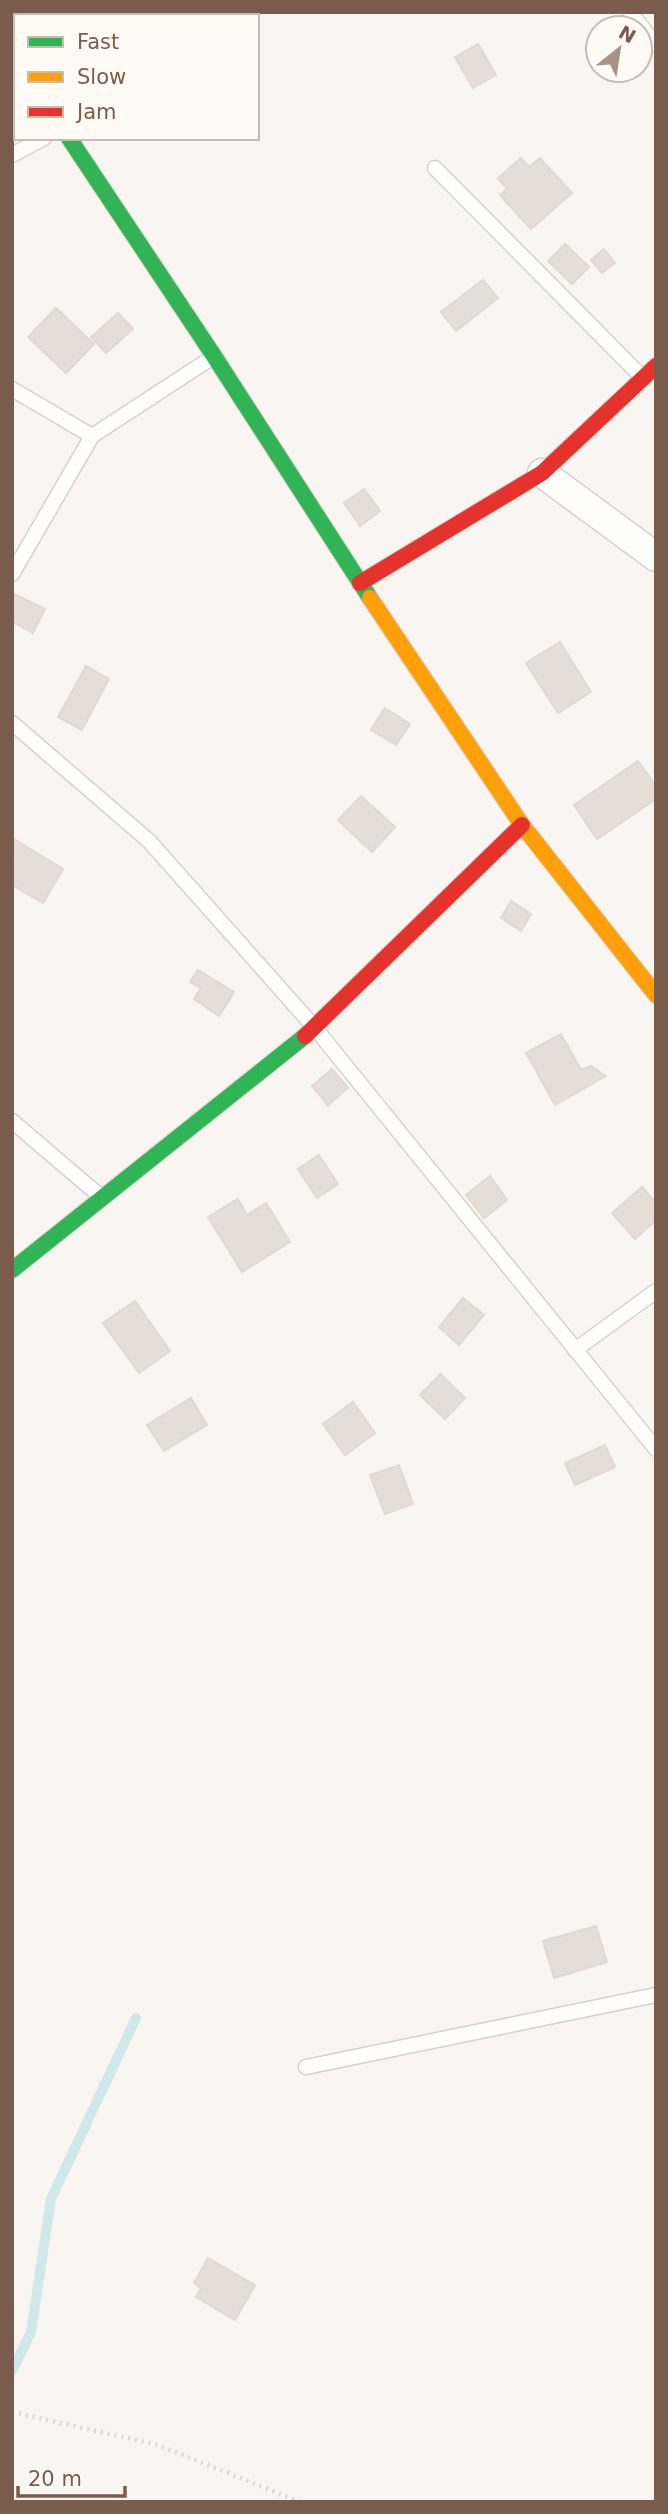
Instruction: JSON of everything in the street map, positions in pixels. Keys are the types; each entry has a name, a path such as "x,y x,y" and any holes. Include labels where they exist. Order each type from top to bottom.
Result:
{"street":[{"path":"70,140 522,825 656,995"},
{"path":"360,583 542,473 656,366"},
{"path":"542,473 656,557"},
{"path":"12,1270 315,1028 522,825"}],"lane":[{"path":"630,12 656,45"},
{"path":"12,155 40,140"},
{"path":"435,168 642,377"},
{"path":"12,574 92,436 214,356"},
{"path":"12,389 92,436"},
{"path":"12,723 149,841 315,1028 656,1449"},
{"path":"12,1121 102,1198"},
{"path":"575,1350 656,1290"},
{"path":"306,2067 656,1996"}],"path":[{"path":"12,2412 158,2445 300,2502"}],"building":[{"path":"478,44 496,75 473,88 455,57"},
{"path":"521,158 529,167 540,158 572,193 531,229 500,195 507,189 498,178"},
{"path":"565,244 589,267 572,284 548,261"},
{"path":"604,249 615,263 602,273 591,260"},
{"path":"483,280 498,298 456,331 441,312"},
{"path":"56,308 94,344 66,373 28,337"},
{"path":"118,313 133,329 106,353 91,337"},
{"path":"364,489 380,511 360,526 344,503"},
{"path":"12,593 45,609 33,633 12,622"},
{"path":"560,642 591,692 558,713 526,663"},
{"path":"86,666 109,679 82,730 58,717"},
{"path":"385,708 410,724 396,745 371,730"},
{"path":"638,761 656,786 656,799 597,839 574,805"},
{"path":"361,796 395,827 372,852 338,820"},
{"path":"14,839 63,869 43,903 12,885"},
{"path":"511,901 531,914 521,931 501,918"},
{"path":"198,970 234,992 219,1016 194,999 201,988 190,982"},
{"path":"561,1034 581,1070 591,1066 606,1076 555,1105 526,1053"},
{"path":"332,1069 348,1088 328,1105 312,1086"},
{"path":"319,1155 338,1184 317,1198 298,1169"},
{"path":"490,1176 507,1200 484,1218 466,1195"},
{"path":"642,1187 656,1203 656,1220 635,1239 612,1213"},
{"path":"238,1199 247,1215 266,1203 290,1242 242,1272 208,1217"},
{"path":"463,1298 484,1315 459,1345 439,1327"},
{"path":"135,1301 170,1351 139,1373 103,1323"},
{"path":"441,1374 465,1398 445,1419 420,1395"},
{"path":"191,1398 207,1425 164,1451 147,1425"},
{"path":"353,1402 375,1433 345,1455 323,1424"},
{"path":"605,1445 615,1467 575,1485 565,1463"},
{"path":"399,1465 413,1504 385,1514 370,1475"},
{"path":"596,1926 607,1962 554,1978 543,1941"},
{"path":"208,2258 255,2285 235,2320 196,2297 201,2288 194,2283"}],"waterway":[{"path":"12,2371 31,2332 51,2199 136,2018"}],"traffic: fast":[{"path":"70,140 370,598"},
{"path":"12,1270 305,1036"}],"traffic: slow":[{"path":"370,598 522,825 656,995"}],"traffic: jam":[{"path":"360,583 542,473 656,366"},
{"path":"305,1036 522,825"}]}
